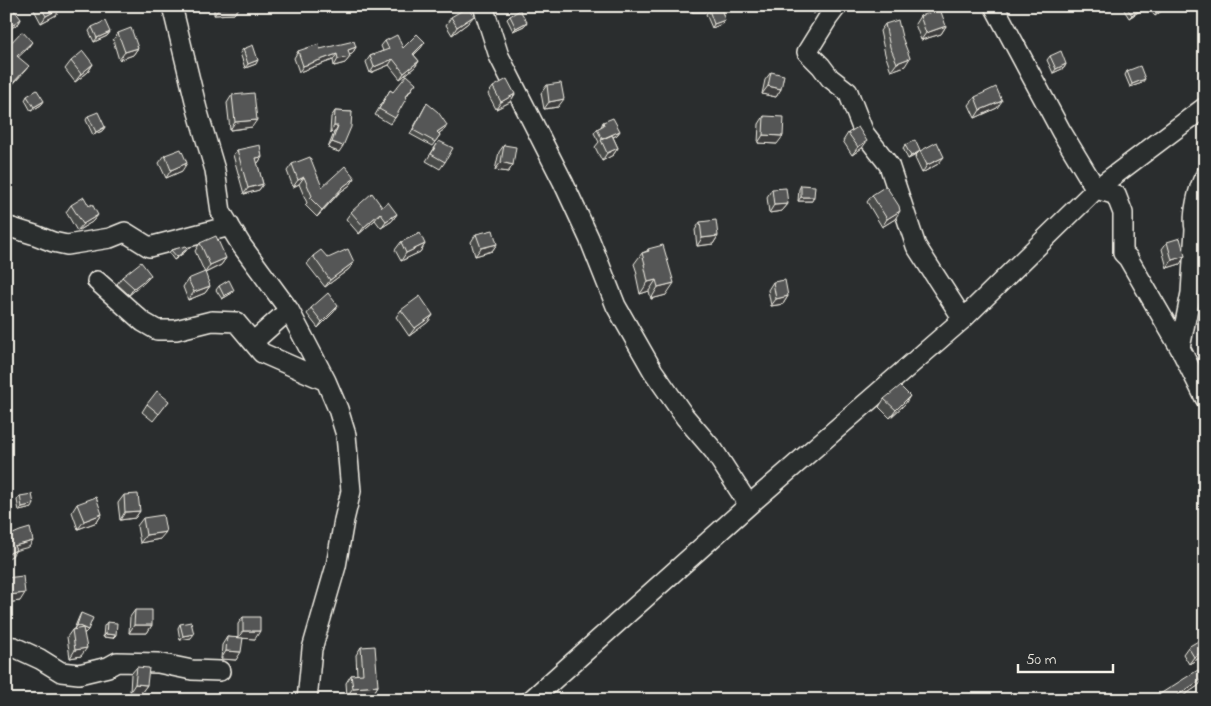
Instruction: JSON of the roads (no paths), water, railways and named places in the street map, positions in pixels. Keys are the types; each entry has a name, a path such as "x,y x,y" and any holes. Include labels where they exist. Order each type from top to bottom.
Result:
{"street":[{"path":"172,6 197,109 215,170 221,212 242,246 289,310 326,381 338,409 346,435 351,491 336,566 312,649 307,700"},
{"path":"483,6 499,56 563,182 589,238 616,306 653,371 686,417 714,451 749,505"},
{"path":"837,6 806,52 821,66 830,78 848,92 864,133 889,166 916,246 963,319"},
{"path":"994,6 1096,189 1116,195 1123,213 1123,253 1128,258 1180,348 1205,398"},
{"path":"531,700 749,505 963,319 1096,189 1205,106"},
{"path":"1180,348 1191,293 1194,222 1201,184 1205,176"},
{"path":"6,226 67,245 110,238 124,232 149,248 230,226"},
{"path":"97,281 143,322 157,330 176,330 212,321 236,322 262,353 326,381"},
{"path":"253,342 289,310"},
{"path":"6,646 14,647 40,659 61,672 79,674 108,668 117,662 158,664 192,670 220,671"}]}
